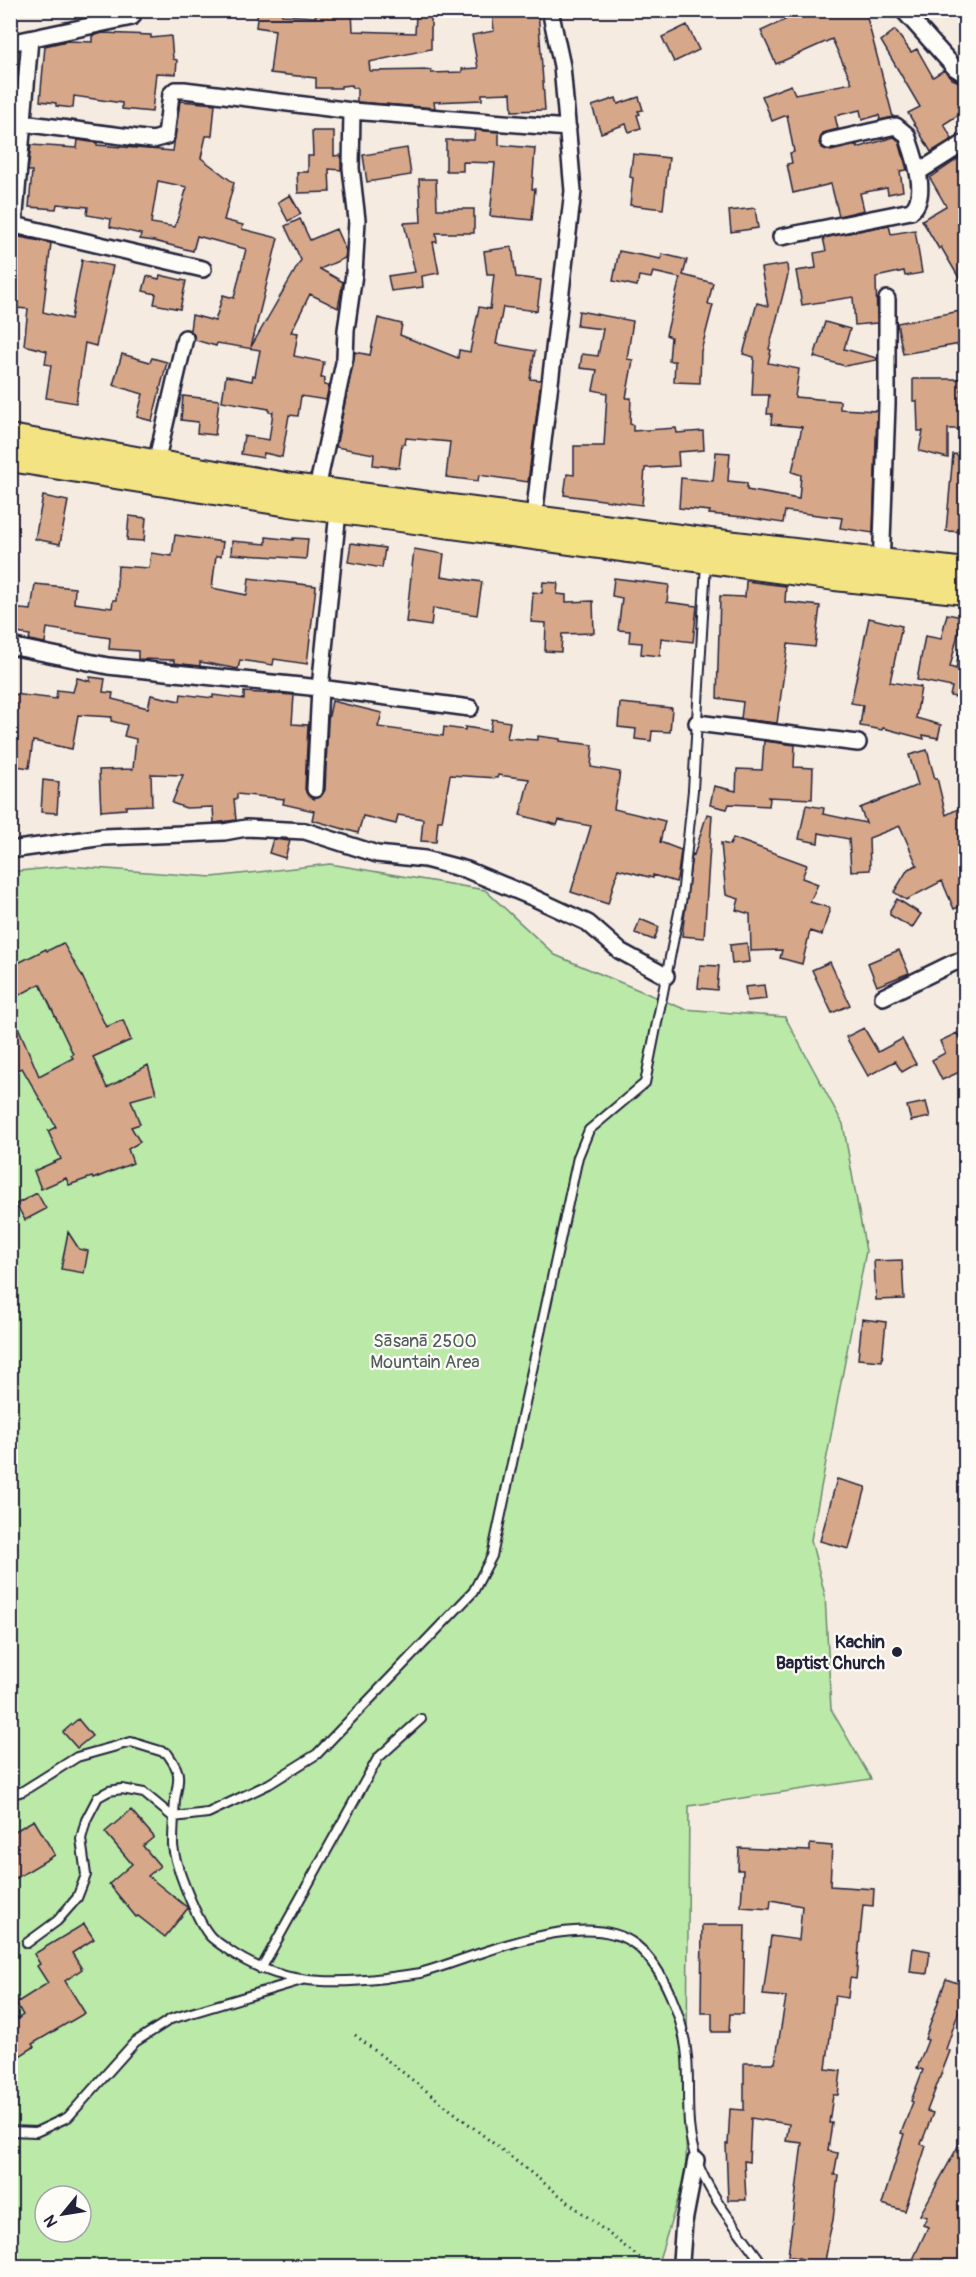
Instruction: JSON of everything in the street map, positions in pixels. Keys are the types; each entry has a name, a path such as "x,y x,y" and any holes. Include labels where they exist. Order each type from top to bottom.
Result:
{"main road":[{"path":"10,436 332,497"},
{"path":"10,459 332,497 532,527 880,572 966,592"},
{"path":"880,572 966,571"}],"street":[{"path":"532,527 573,191 562,66 550,10"},
{"path":"903,10 955,68 966,75"},
{"path":"10,43 132,17"},
{"path":"30,39 12,225 203,269"},
{"path":"22,123 153,140 161,139 166,136 171,94 175,90 352,111 568,128"},
{"path":"315,789 332,497 346,330 354,274 357,220 351,168 352,111"},
{"path":"781,237 911,211 918,201 920,171 907,135 896,126 829,141"},
{"path":"920,171 966,142"},
{"path":"880,572 888,404 887,299"},
{"path":"156,463 185,338"},
{"path":"10,646 108,666 320,688 470,708"},
{"path":"697,723 858,743"},
{"path":"10,850 104,837 203,833 246,828 305,831 377,854 425,859 467,870 588,923 620,951 666,976"},
{"path":"883,997 966,959"},
{"path":"682,2266 684,2222 696,2160"}],"lane":[{"path":"27,1943 57,1920 77,1898 86,1875 81,1839 86,1820 98,1797 109,1791 122,1789 144,1793 174,1817 208,1813 269,1784 317,1754 473,1592 492,1556 578,1157 589,1130 645,1083 682,897 693,790 708,550"},
{"path":"261,1969 378,1758 421,1719"},
{"path":"10,1795 23,1791 77,1758 130,1742 167,1752 178,1773 173,1848 188,1894 210,1936 250,1964 303,1980 354,1982 417,1973 522,1941 567,1930 619,1934 637,1946 653,1965 668,1989 681,2026 687,2056 687,2107 696,2160 711,2191 764,2266"},
{"path":"10,2131 36,2132 68,2117 135,2042 171,2019 303,1980"}],"path":[{"path":"355,2035 650,2266"}],"green space":[{"name":"Sāsanā 2500 Mountain Area","path":"330,864 485,890 555,955 684,1009 785,1017 843,1124 866,1251 811,1540 825,1595 831,1709 871,1779 689,1806 686,2174 657,2266 11,2266 10,872 68,866 212,877"}],"building":[{"path":"258,10 281,10 282,15 316,17 315,14 352,11 353,31 415,33 416,16 431,16 431,49 369,62 370,71 431,70 431,73 462,72 462,69 478,68 472,35 494,31 492,10 538,10 545,110 512,111 511,93 482,94 482,100 434,102 435,108 357,102 357,88 352,88 352,85 341,86 341,88 316,88 316,78 270,73 275,30 256,27"},
{"path":"780,10 865,10 893,117 880,120 879,115 862,120 860,110 835,116 838,129 823,133 819,143 822,148 831,151 857,145 857,148 894,137 899,141 907,170 900,171 903,191 888,194 887,188 860,193 864,210 839,216 831,184 793,193 787,164 792,163 790,153 794,152 787,115 772,121 762,96 791,85 795,94 852,83 832,39 776,64 761,31 785,20"},
{"path":"687,25 699,50 674,62 662,37"},
{"path":"895,30 911,52 917,49 933,77 944,70 952,79 966,85 966,110 944,124 952,139 931,152 908,113 920,107 881,41"},
{"path":"103,33 151,35 151,38 171,36 173,59 177,60 176,74 156,73 152,112 122,109 122,103 74,96 73,108 40,101 45,46 67,41 92,42 92,36"},
{"path":"639,97 643,110 638,111 640,114 637,115 641,128 629,132 626,124 601,133 592,106 616,98 618,104"},
{"path":"180,101 215,104 212,136 206,136 201,158 234,183 224,220 243,225 242,229 278,238 251,347 301,260 285,226 300,219 310,240 336,229 346,251 345,258 320,269 343,282 338,308 310,294 291,332 298,333 294,356 324,362 321,378 325,378 324,385 329,386 326,400 301,396 298,416 289,415 282,457 264,453 263,458 241,454 244,436 269,440 273,412 269,412 269,409 222,401 226,376 252,381 260,350 217,343 216,346 195,340 190,330 192,315 215,321 223,295 234,298 246,249 197,236 193,251 140,239 141,234 110,227 111,219 87,215 88,207 57,204 56,209 29,207 32,171 28,171 31,145 77,148 78,140 97,143 97,145 173,151","holes":["158,181 187,187 175,227 151,223"]},
{"path":"475,130 499,132 499,145 535,148 532,220 490,216 495,163 463,162 463,171 446,171 446,140 474,140"},
{"path":"312,131 334,131 334,156 341,155 341,170 329,169 330,192 298,193 297,172 308,172 308,156 313,156"},
{"path":"407,148 411,175 367,182 363,155"},
{"path":"633,154 669,158 663,209 630,205"},
{"path":"961,157 966,165 966,290 922,220 946,206 930,178"},
{"path":"419,179 436,179 437,209 474,209 474,233 436,233 437,242 433,242 439,273 422,276 423,287 391,291 388,276 415,272 404,223 421,222"},
{"path":"290,195 301,214 288,221 278,202"},
{"path":"755,208 758,228 731,232 729,211"},
{"path":"889,225 891,234 915,230 922,273 905,276 904,271 876,277 877,323 855,325 853,297 802,305 796,271 816,268 814,253 826,251 823,238"},
{"path":"14,236 51,243 43,312 71,319 82,260 113,266 96,346 85,343 76,403 46,398 51,365 45,364 47,351 24,345 28,309 16,308 18,285 10,284"},
{"path":"512,247 516,277 541,280 537,311 503,307 496,344 535,351 530,379 541,380 528,482 479,475 478,481 446,477 450,442 406,438 405,444 402,444 399,468 373,465 374,454 336,447 355,352 370,355 378,318 402,324 400,335 458,358 459,350 470,352 479,307 490,309 494,274 487,274 484,251"},
{"path":"619,251 661,259 662,254 687,260 683,275 713,283 708,304 713,305 701,351 700,383 674,382 675,361 669,361 671,337 666,335 680,278 653,272 651,278 639,276 637,286 613,281"},
{"path":"787,264 788,275 769,349 771,350 768,363 799,369 795,397 840,401 840,409 877,411 873,533 840,528 842,518 785,511 783,523 679,508 681,478 713,481 716,452 730,453 728,481 747,483 747,490 799,499 801,475 792,472 802,427 771,424 772,414 767,414 769,395 752,395 754,357 743,354 757,303 768,306 761,268"},
{"path":"160,275 186,281 180,309 154,304 156,294 143,291 147,276 159,279"},
{"path":"966,310 966,343 903,354 897,323"},
{"path":"579,311 633,321 627,359 633,360 626,398 631,398 630,424 633,425 633,431 676,428 677,433 703,431 704,450 678,452 679,466 645,468 642,505 564,495 567,474 574,475 574,446 604,446 607,393 593,390 597,370 580,368 582,354 598,356 603,329 577,326"},
{"path":"825,322 850,329 844,349 877,358 877,360 845,366 814,357"},
{"path":"122,354 150,362 152,358 167,362 152,421 137,417 143,394 113,385"},
{"path":"913,379 961,379 961,406 966,406 966,429 948,429 948,458 919,451 923,431 918,431 917,401 913,401"},
{"path":"183,396 219,400 215,435 197,433 198,422 181,420"},
{"path":"953,454 966,456 966,532 946,531"},
{"path":"43,496 68,501 60,544 35,539"},
{"path":"129,516 146,518 144,541 127,540"},
{"path":"175,535 223,542 221,556 216,556 212,588 247,595 249,578 316,586 307,664 274,659 273,665 240,660 238,669 200,662 200,666 174,663 174,660 138,659 138,651 109,649 110,638 47,628 45,643 29,640 30,635 10,632 10,608 31,610 35,584 75,588 74,603 112,608 113,600 116,600 118,566 149,568 151,553 172,556"},
{"path":"266,537 308,539 306,559 231,554 232,541 266,544"},
{"path":"351,543 385,548 382,568 348,562"},
{"path":"414,549 444,554 441,576 482,582 477,615 433,608 431,626 406,622"},
{"path":"614,578 669,585 667,602 697,606 693,642 661,638 660,656 641,654 642,643 629,642 630,631 618,630 622,598 612,596"},
{"path":"746,581 786,586 785,602 820,606 815,647 788,644 777,723 741,719 743,702 717,698 720,596 745,597"},
{"path":"543,582 558,583 557,594 566,595 566,602 593,601 594,633 562,634 561,652 545,651 546,623 531,622 533,592 542,593"},
{"path":"947,614 962,617 950,667 956,669 959,652 966,652 966,699 950,696 952,687 917,680 925,636 941,639"},
{"path":"869,618 902,626 890,682 921,687 916,718 941,725 938,738 923,735 924,739 883,728 882,730 860,726 863,705 851,703"},
{"path":"90,677 105,679 103,692 113,693 112,699 148,708 151,695 180,701 181,694 244,699 244,692 294,695 292,724 308,725 305,789 307,794 314,799 320,797 325,790 328,720 332,701 382,713 378,727 443,736 444,727 465,730 465,727 490,731 492,719 510,722 507,738 538,740 538,736 593,745 591,767 620,772 614,809 665,821 660,842 681,850 676,882 653,875 653,878 618,869 608,904 571,892 591,826 559,820 557,825 520,815 529,779 498,775 497,778 450,775 442,821 438,821 436,842 421,841 423,819 398,815 396,824 363,816 358,833 312,820 314,811 283,804 284,799 237,794 237,799 234,799 236,820 214,823 213,807 186,808 172,803 183,775 151,774 152,805 126,806 126,809 101,811 99,770 133,769 136,739 124,736 127,725 111,721 112,717 78,715 72,749 33,741 29,768 10,765 14,728 10,727 14,694 56,699 57,690 73,692 77,678 90,681"},
{"path":"620,703 672,708 670,732 652,731 651,741 635,739 636,729 618,727"},
{"path":"764,741 795,745 794,767 813,768 812,799 768,797 769,806 729,804 727,809 710,805 714,786 736,791 737,769 762,770"},
{"path":"927,750 946,815 966,805 966,904 954,909 942,881 906,900 894,892 908,869 917,865 900,826 869,838 870,870 851,871 849,839 819,833 818,843 799,839 806,805 824,808 823,814 866,823 860,808 918,785 909,755"},
{"path":"43,780 59,782 57,813 41,812"},
{"path":"707,814 712,815 704,938 682,936 692,854 694,855"},
{"path":"733,838 807,865 802,878 818,884 810,902 830,908 822,935 810,931 802,964 780,958 782,950 751,951 750,914 736,910 739,899 726,895 721,843 730,845"},
{"path":"273,839 290,841 285,858 269,853"},
{"path":"897,899 921,914 912,928 890,915 890,910"},
{"path":"640,919 659,927 654,940 635,933"},
{"path":"63,943 82,976 106,1027 123,1020 131,1040 93,1057 107,1088 148,1065 156,1093 131,1100 140,1124 131,1127 140,1142 128,1149 133,1163 93,1179 92,1177 69,1185 66,1178 41,1189 34,1171 61,1159 48,1131 56,1127 22,1068 10,1073 10,1008 39,1076 73,1058 71,1055 73,1054 40,984 10,1000 10,967"},
{"path":"747,943 749,962 732,964 730,945"},
{"path":"899,950 909,973 877,986 868,963"},
{"path":"830,962 850,1005 832,1013 812,970"},
{"path":"700,965 719,966 717,990 698,988"},
{"path":"764,985 766,999 747,1001 745,987"},
{"path":"864,1028 878,1052 902,1039 916,1064 902,1072 895,1061 868,1076 846,1037"},
{"path":"957,1033 966,1050 966,1069 942,1080 932,1060 945,1053 940,1041"},
{"path":"926,1102 930,1117 911,1121 907,1106"},
{"path":"37,1193 46,1209 25,1220 16,1204"},
{"path":"68,1232 79,1249 88,1251 84,1273 61,1269"},
{"path":"902,1260 904,1299 876,1300 874,1261"},
{"path":"862,1319 886,1322 882,1361 858,1359"},
{"path":"837,1479 866,1487 849,1549 820,1541"},
{"path":"78,1719 92,1736 77,1748 63,1732"},
{"path":"131,1810 154,1837 143,1846 160,1866 148,1876 188,1908 165,1937 138,1916 136,1917 109,1884 132,1864 105,1832"},
{"path":"34,1820 55,1855 10,1882 10,1834"},
{"path":"810,1844 832,1846 830,1886 874,1889 873,1906 863,1905 856,1979 850,1978 848,1998 835,1996 826,2069 841,2071 838,2095 833,2095 828,2151 838,2153 834,2175 838,2175 825,2261 820,2260 819,2266 799,2266 800,2258 788,2256 802,2143 786,2141 789,2124 751,2118 749,2162 744,2161 746,2200 728,2200 726,2144 728,2144 730,2109 744,2110 744,2063 775,2063 786,1997 763,1995 771,1936 799,1940 802,1906 771,1900 770,1909 741,1907 743,1870 738,1870 739,1848 810,1851"},
{"path":"84,1924 94,1939 72,1953 82,1969 65,1981 85,2013 32,2044 34,2047 10,2062 10,2024 23,2015 16,2003 48,1983 37,1966 40,1964 34,1954"},
{"path":"702,1925 745,1925 743,2014 730,2014 729,2032 712,2032 712,2013 701,2013"},
{"path":"913,1948 930,1951 927,1974 910,1972"},
{"path":"946,1979 966,1986 966,1990 946,2049 950,2051 927,2111 933,2113 921,2144 926,2146 905,2211 882,2204 904,2134 901,2133 923,2070 917,2068 928,2040 925,2039"},
{"path":"966,2132 966,2237 961,2247 966,2249 966,2266 910,2266 928,2227 923,2225 927,2217 920,2215"}],"place":[{"name":"Kachin Baptist Church","path":"897,1652"}]}
